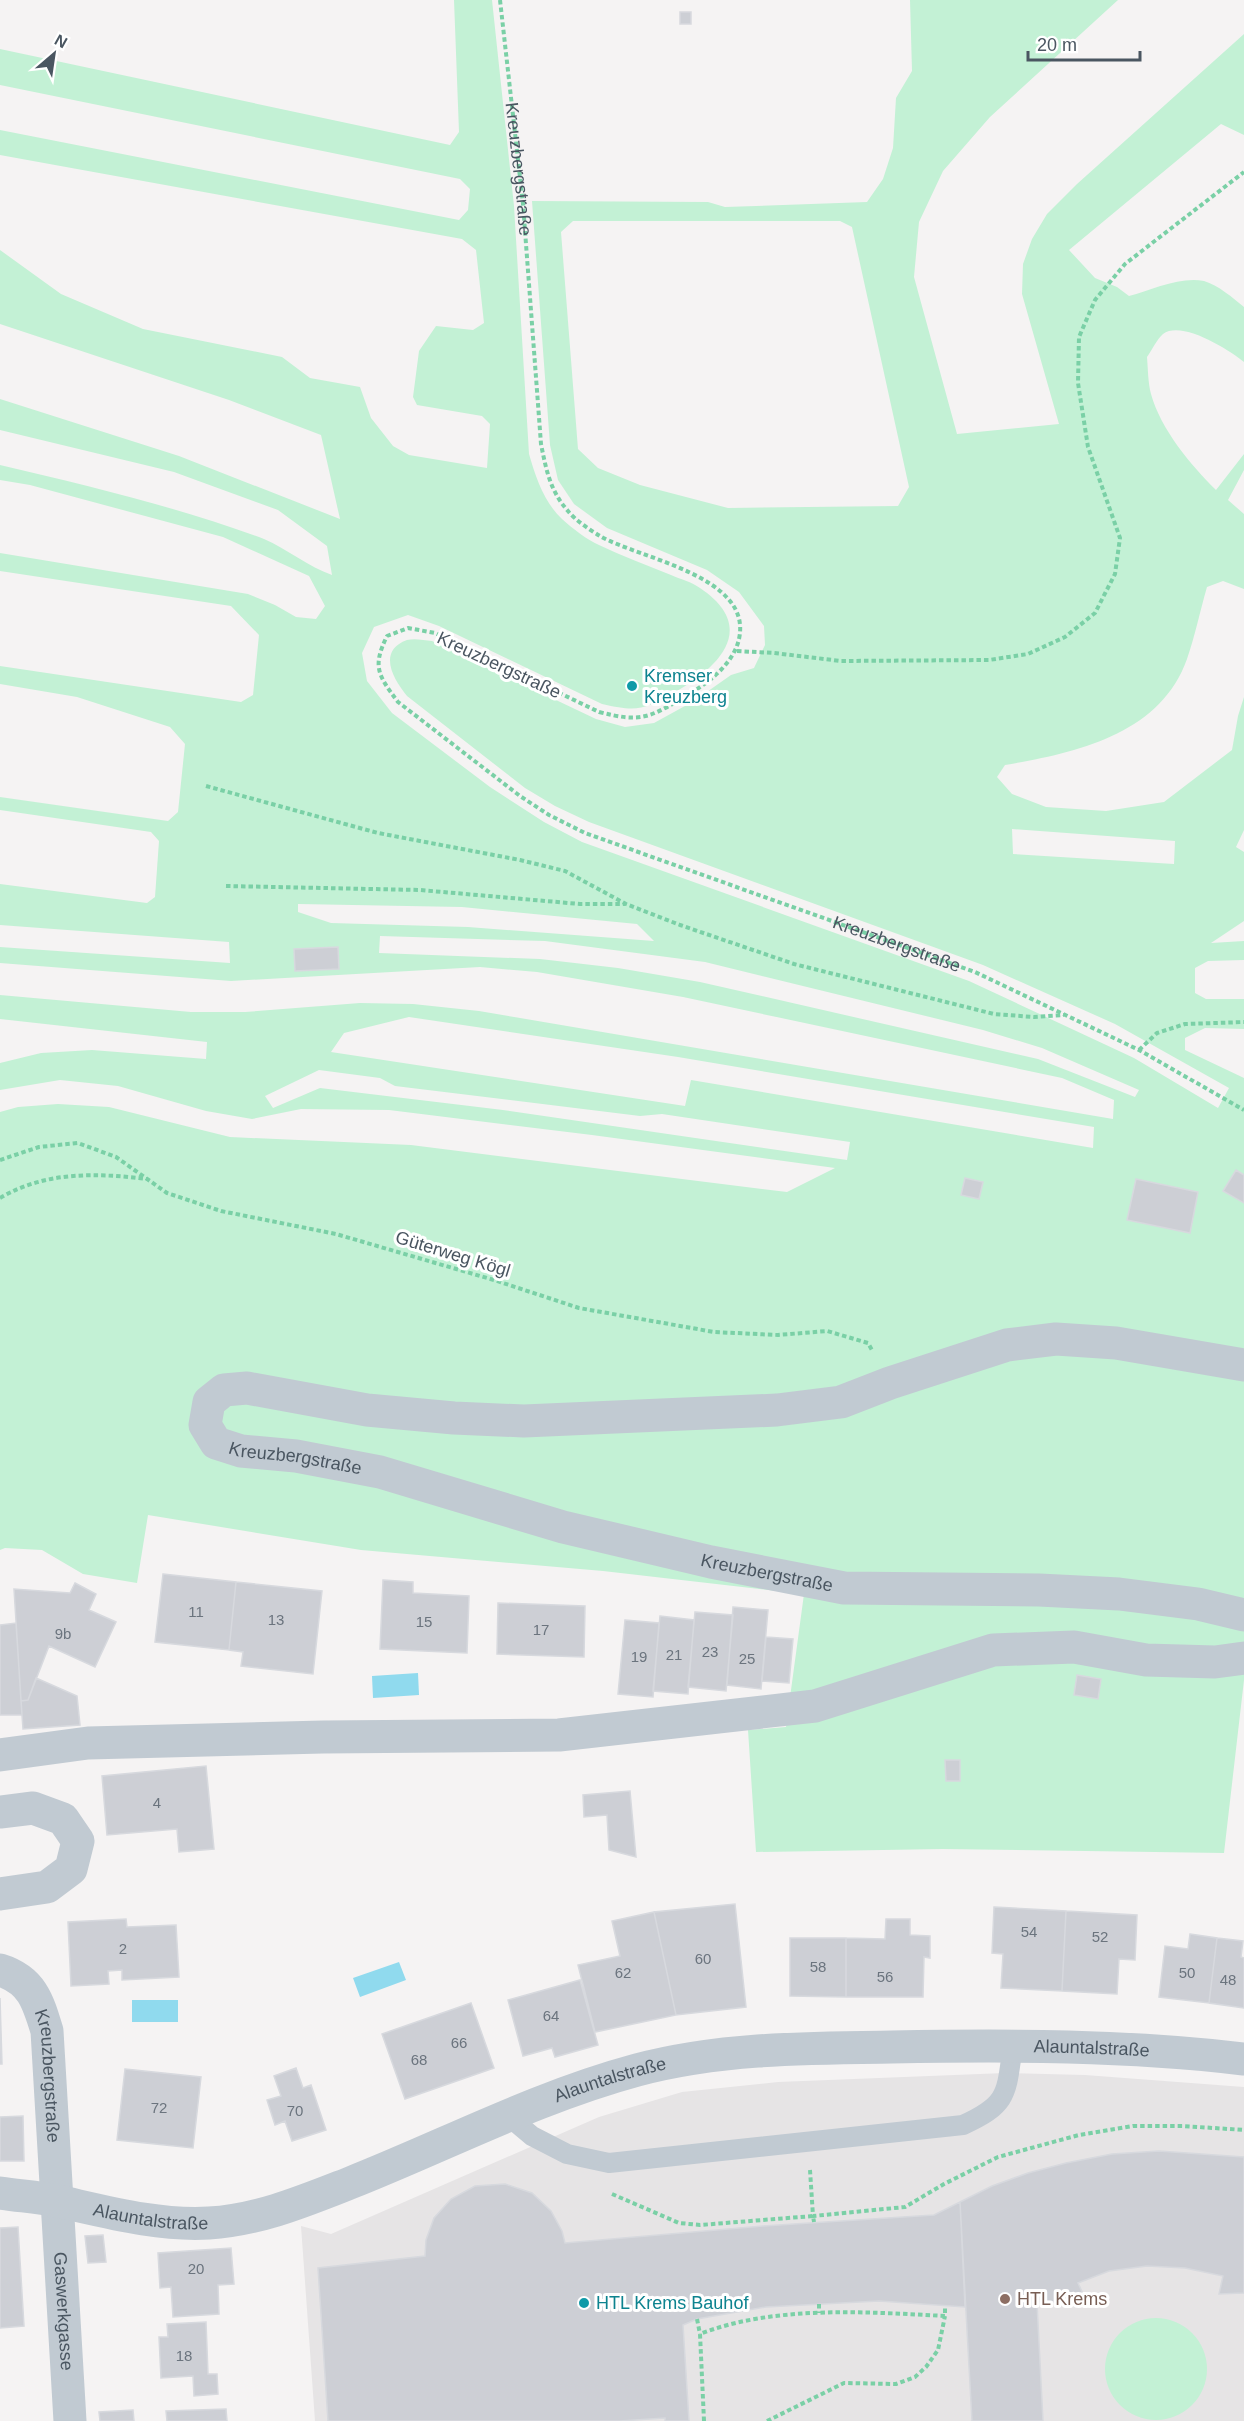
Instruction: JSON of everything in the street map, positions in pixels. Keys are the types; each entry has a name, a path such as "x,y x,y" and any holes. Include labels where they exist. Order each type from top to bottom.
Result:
{"street":[{"name":"Kreuzbergstraße","path":"1244,1365 1116,1343 1056,1339 1007,1345 890,1383 841,1402 777,1410 524,1421 454,1418 368,1410 247,1388 224,1390 209,1402 205,1425 216,1443 241,1451 296,1456 380,1472 563,1527 711,1562 844,1588 1039,1590 1119,1594 1198,1604 1244,1616"},
{"path":"0,1755 88,1743 323,1737 560,1735 815,1706 993,1650 1074,1647 1146,1660 1215,1662 1244,1658"},
{"path":"0,1812 33,1808 63,1819 78,1841 71,1869 47,1887 0,1894"},
{"name":"Kreuzbergstraße","path":"0,1970 17,1976 37,2000 47,2031 56,2201"},
{"name":"Alauntalstraße","path":"0,2193 176,2223 240,2220 293,2205 567,2092 637,2070 692,2058 753,2051 1013,2045 1176,2051 1244,2059"},
{"name":"Gaswerkgasse","path":"56,2201 70,2421"}],"lane":[{"path":"507,2115 531,2136 567,2154 609,2163 963,2125 986,2115 1005,2094 1013,2045"}],"path":[{"name":"Kreuzbergstraße","path":"500,0 523,204 541,444 549,483 568,512 600,536 703,578 730,599 742,626 736,651 724,667 691,694 651,716 626,719 599,712 435,633 408,628 387,636 377,656 381,679 398,702 549,815 585,833 975,972 1139,1050 1244,1110"},
{"path":"736,651 841,661 989,660 1028,654 1065,637 1095,613 1114,574 1120,538 1088,447 1078,383 1079,337 1095,300 1125,264 1244,172"},
{"path":"206,786 378,833 520,860 565,871 626,904 794,964 994,1014 1034,1017 1065,1015"},
{"path":"226,886 420,890 580,904 626,904"},
{"path":"1139,1050 1157,1033 1185,1024 1244,1022"},
{"name":"Güterweg Kögl","path":"0,1160 39,1147 78,1143 116,1157 167,1193 221,1211 336,1234 494,1280 579,1308 714,1332 778,1335 827,1331 868,1344 890,1383"},
{"path":"0,1198 15,1189 61,1176 106,1174 147,1179"},
{"path":"604,2191 679,2223 700,2225 813,2216 905,2207 998,2157 1079,2135 1133,2126 1184,2126 1244,2130"},
{"path":"811,2177 814,2222"},
{"path":"819,2304 819,2313"},
{"path":"767,2421 844,2383 897,2384 915,2377 926,2367 938,2350 945,2306"},
{"path":"700,2334 716,2328 768,2318 819,2313 876,2312 945,2316"},
{"path":"697,2319 700,2334 704,2421"}],"shaded area":[{"path":"1005,2073 1085,2075 1244,2087 1244,2421 315,2421 301,2226 331,2234 599,2117 682,2092 778,2082"}],"green space":[{"path":"454,0 492,0 514,206 529,454 538,481 545,497 556,512 575,530 608,549 697,586 717,603 727,617 730,631 726,645 718,658 692,682 640,708 602,704 439,626 408,615 374,627 362,653 367,681 392,713 490,787 544,822 582,842 969,981 1134,1058 1218,1108 1229,1088 1115,1024 983,965 589,822 555,806 525,788 407,696 393,674 390,658 392,651 407,640 432,641 596,719 625,727 654,723 694,701 731,675 754,668 765,645 764,626 739,592 707,570 607,528 574,504 558,480 550,445 532,201 708,202 725,207 867,202 883,179 893,148 896,98 912,71 910,0 1118,0 990,117 943,171 919,222 914,277 957,434 1059,424 1022,294 1023,264 1032,239 1047,214 1077,184 1244,34 1244,135 1221,124 1069,250 1095,278 1117,287 1129,296 1176,282 1195,280 1215,285 1244,307 1244,362 1205,338 1182,331 1163,334 1147,357 1151,394 1162,421 1187,458 1216,490 1244,454 1244,470 1228,500 1244,514 1244,589 1223,581 1207,587 1187,659 1174,685 1157,706 1136,723 1086,746 1005,765 997,777 1012,794 1046,807 1106,811 1164,802 1232,750 1244,697 1244,830 1236,847 1244,852 1244,921 1211,943 1244,941 1244,960 1208,961 1195,968 1195,993 1206,999 1244,999 1244,1029 1205,1028 1185,1038 1185,1050 1244,1078 1244,1680 1224,1853 943,1849 756,1852 748,1730 786,1727 804,1594 603,1571 361,1550 148,1515 137,1583 83,1574 42,1550 5,1548 0,1550 0,1112 18,1107 58,1104 109,1107 230,1137 411,1145 787,1192 835,1168 389,1110 301,1109 252,1119 206,1111 118,1086 60,1080 0,1090 0,1063 41,1053 92,1050 206,1059 207,1042 0,1019 0,995 191,1012 245,1012 360,1003 413,1004 479,1011 1113,1119 1114,1100 1062,1078 683,997 537,972 480,967 231,981 0,963 0,947 230,963 229,942 0,925 0,884 147,903 155,897 159,841 151,832 0,810 0,797 168,821 178,812 185,744 170,727 77,697 0,684 0,666 241,702 253,695 259,635 231,606 0,571 0,553 248,594 296,617 316,619 325,606 309,576 223,537 30,485 0,480 0,465 133,498 232,527 264,539 332,575 327,546 278,510 174,472 0,430 0,399 179,456 340,519 321,435 229,400 0,324 0,250 61,294 143,329 282,357 310,378 360,387 371,418 393,446 409,455 487,468 490,424 482,416 417,405 413,397 419,351 436,326 473,330 484,323 476,250 462,239 0,155 0,130 459,220 468,210 470,189 460,179 0,85 0,49 450,145 459,132","holes":["573,221 840,221 852,227 909,487 898,506 728,508 640,485 598,468 578,449 561,232","1012,829 1175,841 1174,864 1013,854","298,904 462,907 637,924 654,941 468,927 331,923 298,912","380,936 545,941 705,962 983,1030 1042,1048 1139,1090 1135,1097 1038,1059 700,982 618,968 540,959 379,953","409,1017 678,1057 1094,1127 1093,1148 691,1080 685,1106 331,1052 344,1033","319,1070 380,1078 395,1086 640,1116 662,1114 850,1142 847,1160 503,1110 320,1088 273,1108 265,1096"]},
{"path":"1156,2318 1175,2322 1192,2333 1203,2350 1207,2369 1203,2388 1192,2405 1175,2416 1156,2420 1137,2416 1120,2405 1109,2388 1105,2369 1109,2350 1120,2333 1137,2322"}],"water":[{"path":"418,1673 419,1695 373,1698 372,1676"},
{"path":"399,1962 406,1980 360,1997 353,1978"},
{"path":"132,2000 178,2000 178,2022 132,2022"}],"building":[{"path":"680,12 691,12 691,24 680,24"},
{"path":"338,947 339,969 295,971 294,949"},
{"path":"1236,1170 1244,1175 1244,1203 1223,1191"},
{"path":"965,1178 983,1182 979,1199 961,1195"},
{"path":"1136,1179 1198,1192 1190,1233 1127,1220"},
{"path":"163,1574 236,1582 229,1650 155,1642"},
{"path":"383,1580 413,1582 413,1593 469,1596 467,1653 380,1649"},
{"path":"236,1582 322,1591 313,1674 241,1666 243,1652 229,1650"},
{"path":"75,1583 96,1594 89,1610 116,1622 95,1667 49,1646 28,1700 21,1701 14,1589 70,1593"},
{"path":"498,1603 585,1606 584,1657 497,1654"},
{"path":"733,1607 768,1610 761,1689 727,1685"},
{"path":"695,1612 733,1615 726,1691 688,1687"},
{"path":"660,1616 694,1620 688,1694 653,1691"},
{"path":"625,1620 659,1623 653,1697 618,1694"},
{"path":"16,1623 22,1715 0,1715 0,1625"},
{"path":"766,1637 793,1639 789,1683 762,1681"},
{"path":"1077,1675 1101,1679 1098,1699 1074,1695"},
{"path":"36,1678 77,1696 80,1725 23,1729 21,1701 28,1700"},
{"path":"945,1760 960,1760 960,1781 946,1781"},
{"path":"206,1766 214,1849 179,1852 177,1829 107,1835 102,1776"},
{"path":"630,1791 636,1857 609,1850 607,1815 584,1817 583,1795"},
{"path":"735,1904 746,2007 676,2015 654,1912"},
{"path":"994,1907 1066,1911 1062,1991 1001,1988 1003,1954 992,1953"},
{"path":"1066,1911 1137,1915 1135,1960 1119,1959 1117,1994 1062,1991"},
{"path":"654,1912 676,2015 595,2032 578,1965 620,1956 612,1921"},
{"path":"126,1919 127,1927 176,1925 179,1977 122,1980 122,1970 108,1971 109,1984 71,1986 68,1922"},
{"path":"886,1919 910,1919 910,1935 930,1936 930,1958 924,1957 923,1997 846,1997 846,1938 885,1939"},
{"path":"1190,1934 1217,1938 1209,2003 1159,1997 1165,1946 1188,1949"},
{"path":"790,1938 846,1938 846,1997 790,1996"},
{"path":"1217,1938 1243,1941 1241,1957 1244,1958 1244,2008 1209,2003"},
{"path":"580,1980 598,2045 555,2057 552,2048 523,2056 508,2000"},
{"path":"0,1998 2,2064 0,2064"},
{"path":"471,2003 494,2068 405,2099 382,2034"},
{"path":"296,2068 303,2088 311,2085 326,2130 292,2141 285,2121 275,2125 267,2100 281,2096 274,2076"},
{"path":"125,2069 201,2077 193,2148 117,2140"},
{"path":"23,2116 24,2161 0,2161 0,2117"},
{"path":"1159,2151 1244,2157 1244,2293 1219,2294 1223,2276 1185,2268 1147,2266 1109,2271 1078,2283 1086,2300 1037,2303 1043,2421 972,2421 960,2202 992,2186 1066,2163 1112,2154"},
{"name":"HTL Krems Bauhof","path":"505,2184 532,2193 551,2211 562,2231 565,2243 763,2226 934,2215 960,2202 965,2307 879,2301 766,2307 697,2319 683,2325 689,2421 665,2421 665,2418 620,2421 328,2421 318,2268 425,2256 426,2240 434,2218 451,2199 475,2186"},
{"path":"18,2227 24,2326 0,2328 0,2228"},
{"path":"103,2235 106,2262 88,2263 85,2236"},
{"path":"231,2248 234,2284 218,2285 219,2314 173,2317 171,2287 160,2288 158,2253"},
{"path":"206,2322 208,2374 217,2374 218,2394 194,2396 193,2376 161,2378 159,2337 168,2337 167,2324"},
{"path":"226,2409 227,2421 167,2421 166,2411"},
{"path":"133,2410 134,2421 100,2421 99,2412"}],"place":[{"name":"Kremser Kreuzberg","path":"632,686"},
{"name":"HTL Krems","path":"1005,2299"},
{"name":"HTL Krems Bauhof","path":"584,2303"}]}
